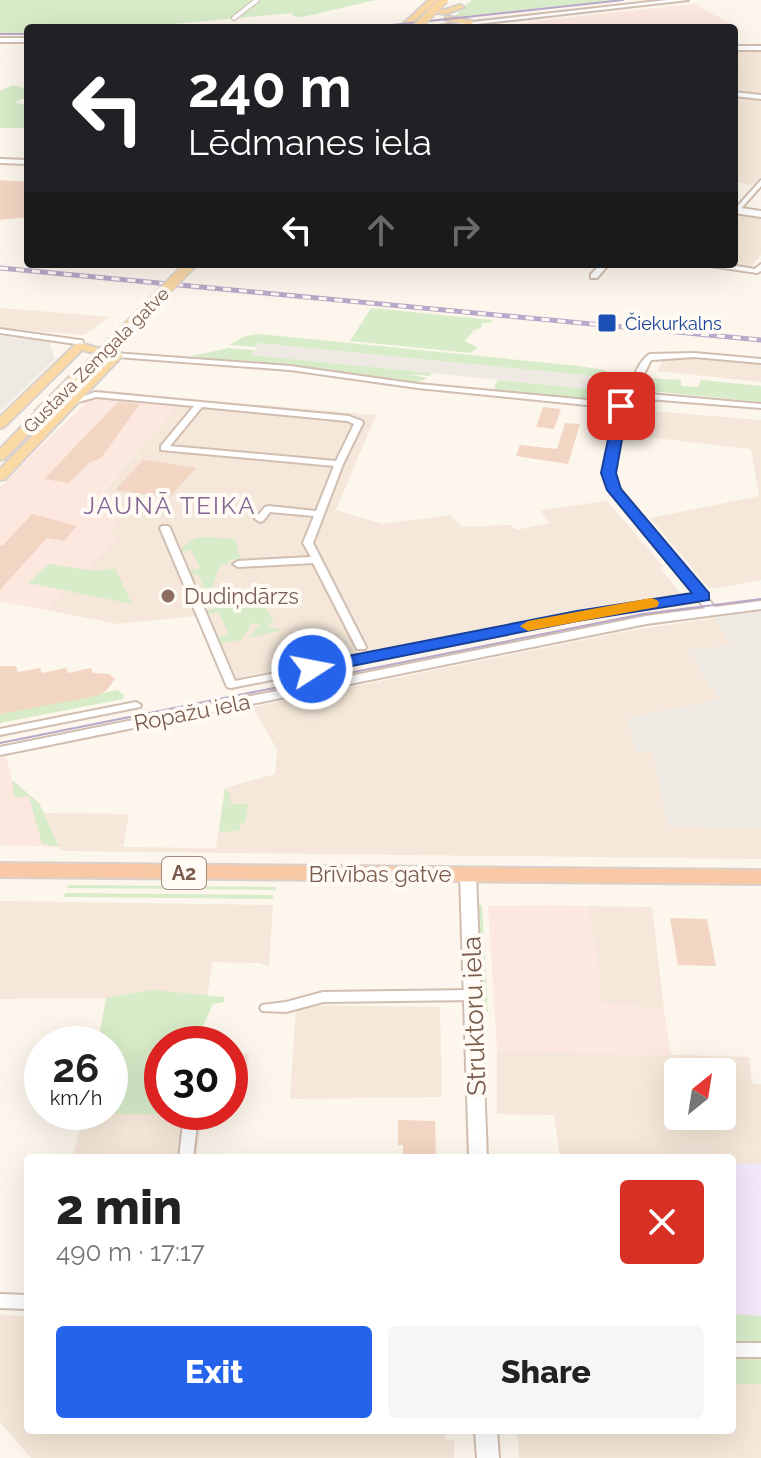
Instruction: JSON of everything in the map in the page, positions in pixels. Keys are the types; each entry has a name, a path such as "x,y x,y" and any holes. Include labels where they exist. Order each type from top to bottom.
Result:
{"highway":[{"name":"Brīvības gatve","path":"0,870 761,877"}],"main road":[{"path":"413,24 444,0"},
{"path":"412,24 432,2"},
{"path":"432,2 428,10 438,12 452,12 461,2"},
{"path":"442,24 461,2"},
{"path":"431,24 461,2"},
{"path":"449,18 469,23"},
{"name":"Gustava Zemgala gatve","path":"0,456 33,416 175,268"},
{"name":"Gustava Zemgala gatve","path":"0,441 33,416 187,268"},
{"path":"0,424 80,346 117,355 91,391 75,401 0,476"}],"street":[{"path":"234,18 257,0"},
{"path":"461,24 685,0"},
{"path":"0,40 24,40"},
{"path":"738,48 761,48"},
{"path":"738,94 761,97"},
{"path":"0,161 24,162"},
{"path":"738,207 761,182"},
{"path":"738,210 761,214"},
{"path":"738,266 759,268"},
{"path":"594,276 601,268"},
{"path":"0,331 68,338 79,342 80,346"},
{"path":"117,355 187,357 418,386 621,406"},
{"path":"634,395 634,386 648,358 653,356 694,355 761,361"},
{"name":"Gustava Zemgala gatve","path":"91,391 356,420 359,423 339,464"},
{"path":"713,611 614,490 608,473 621,406 634,395 761,406"},
{"path":"200,404 164,448 339,464 308,540 308,547 361,647"},
{"path":"260,519 268,509 320,514"},
{"name":"Ropažu iela","path":"165,528 231,685 577,616 703,597"},
{"path":"238,564 316,560"},
{"name":"Ropažu iela","path":"0,751 646,620 761,605"},
{"name":"Ropažu iela","path":"0,732 136,705"},
{"name":"Struktoru iela","path":"468,874 478,1154"},
{"path":"267,1008 323,997 473,995"},
{"path":"186,1154 189,1130"},
{"path":"0,1301 24,1302"},
{"path":"736,1350 761,1350"},
{"path":"486,1434 488,1458"}],"shaded area":[{"path":"695,4 731,24 516,24"},
{"path":"738,51 761,51 761,96 738,93"},
{"path":"738,96 761,99 761,177 753,185 738,183"},
{"path":"738,214 761,217 761,255 750,268 738,266"},
{"path":"0,308 109,317 84,335 0,328"},
{"path":"0,336 49,341 55,359 0,412"},
{"path":"260,343 602,377 598,390 252,355"},
{"path":"665,357 761,364 761,382 657,371"},
{"path":"98,390 183,398 102,491 124,513 111,530 117,537 46,610 0,601 0,487"},
{"path":"183,398 376,415 336,510 382,524 450,515 462,527 511,525 516,530 550,523 540,510 607,501 663,566 660,568 681,594 586,608 236,678 196,616 118,624 46,610 117,537 110,530 102,492"},
{"path":"638,410 761,420 761,580 714,589 708,587 650,518 759,496 751,449 629,435"},
{"path":"761,610 761,828 668,826 653,752 636,752 627,718 719,700 688,650 732,645 714,618"},
{"path":"714,618 732,645 689,650 720,701 627,719 653,752 668,826 761,828 761,859 61,851 43,813 129,814 123,847 216,848 225,788 275,774 277,750 253,707 627,631"},
{"path":"6,757 12,780 39,803 59,847 0,845 0,758"},
{"path":"0,901 273,905 269,967 260,963 213,962 207,997 153,990 106,998 0,999"},
{"path":"488,906 587,906 601,1003 664,1009 671,1056 497,1050"},
{"path":"587,906 652,907 664,1009 601,1003"},
{"path":"296,1005 440,1007 442,1097 290,1099"},
{"path":"497,1050 749,1057 752,1084 761,1084 761,1164 736,1164 736,1154 559,1154 554,1115 497,1114"},
{"path":"128,1113 144,1113 144,1130 200,1130 197,1154 73,1154 80,1130 128,1130"},
{"path":"736,1164 761,1164 761,1316 736,1314"},
{"path":"0,1314 24,1317 24,1434 445,1434 446,1440 454,1440 454,1458 31,1458 0,1422"},
{"path":"736,1384 761,1384 761,1458 519,1458 517,1434 736,1434"}],"green space":[{"path":"0,0 376,0 302,17 293,16 292,13 174,24 24,24 24,33 0,34"},
{"path":"472,0 617,0 454,17"},
{"path":"13,85 24,88 24,99 15,102 24,105 24,128 0,128 0,91"},
{"path":"371,308 492,320 491,323 482,323 481,328 474,330 465,341 478,348 470,353 350,341"},
{"path":"259,334 579,366 604,370 626,382 628,391 622,399 606,402 501,392 494,388 498,380 598,390 603,377 259,343 256,347 229,345 245,336"},
{"path":"228,348 254,350 252,355 431,373 430,376 405,374 428,378 416,383 191,356"},
{"path":"651,378 681,380 681,386 698,387 701,380 761,386 761,402 640,390 641,381"},
{"path":"196,538 235,539 241,559 232,560 218,569 212,589 197,592 196,588 203,586 198,574 190,575 191,570 200,568 191,550 182,552 182,547"},
{"path":"49,564 94,571 115,568 132,604 28,583"},
{"path":"224,591 265,607 274,620 268,625 281,630 249,638 260,624 252,623 241,640 221,643 218,637 229,634 218,612 207,614 205,611 216,608 211,598 200,599 198,596"},
{"path":"117,690 124,695 123,699 0,723 0,714"},
{"path":"12,780 39,803 59,847 42,844 29,796 15,798"},
{"path":"225,788 230,794 231,804 248,804 245,823 241,823 240,831 219,832"},
{"path":"68,885 276,887 276,890 67,888"},
{"path":"65,893 273,895 273,899 64,897"},
{"path":"477,905 482,905 488,1012 480,1005"},
{"path":"153,990 224,997 224,1002 213,1004 203,1026 144,1026 144,1114 128,1114 128,1026 101,1026 106,998"},
{"path":"736,1314 761,1316 761,1342 736,1342"},
{"path":"736,1357 761,1357 761,1384 736,1384"}],"building":[{"path":"0,180 24,182 24,217 0,220"},
{"path":"118,402 140,404 101,458 89,463 69,483 44,479"},
{"path":"543,407 561,409 554,429 536,427"},
{"path":"565,423 580,424 568,464 516,456 520,445 557,449"},
{"path":"143,460 196,468 169,498 115,490"},
{"path":"32,514 77,526 64,541 47,538 0,590 0,545"},
{"path":"0,666 16,666 18,672 40,668 42,673 66,668 68,673 91,668 93,673 109,674 115,679 106,691 96,696 0,714"},
{"path":"670,918 707,919 716,966 678,965"},
{"path":"398,1120 435,1121 436,1154 403,1154 403,1145 398,1145"}],"tram line":[{"path":"401,24 623,0"},
{"path":"0,34 24,34"},
{"path":"0,743 643,614 761,599"}],"railway":[{"path":"0,268 761,340"}],"slow traffic":[{"path":"528,626 651,603"}],"place":[{"name":"Čiekurkalns","path":"607,323"},
{"name":"Dudiņdārzs","path":"168,596"}],"district":[{"name":"JAUNĀ TEIKA","path":"170,505"}],"route":[{"path":"312,669 577,616 703,597 614,490 608,473 621,406"}]}
